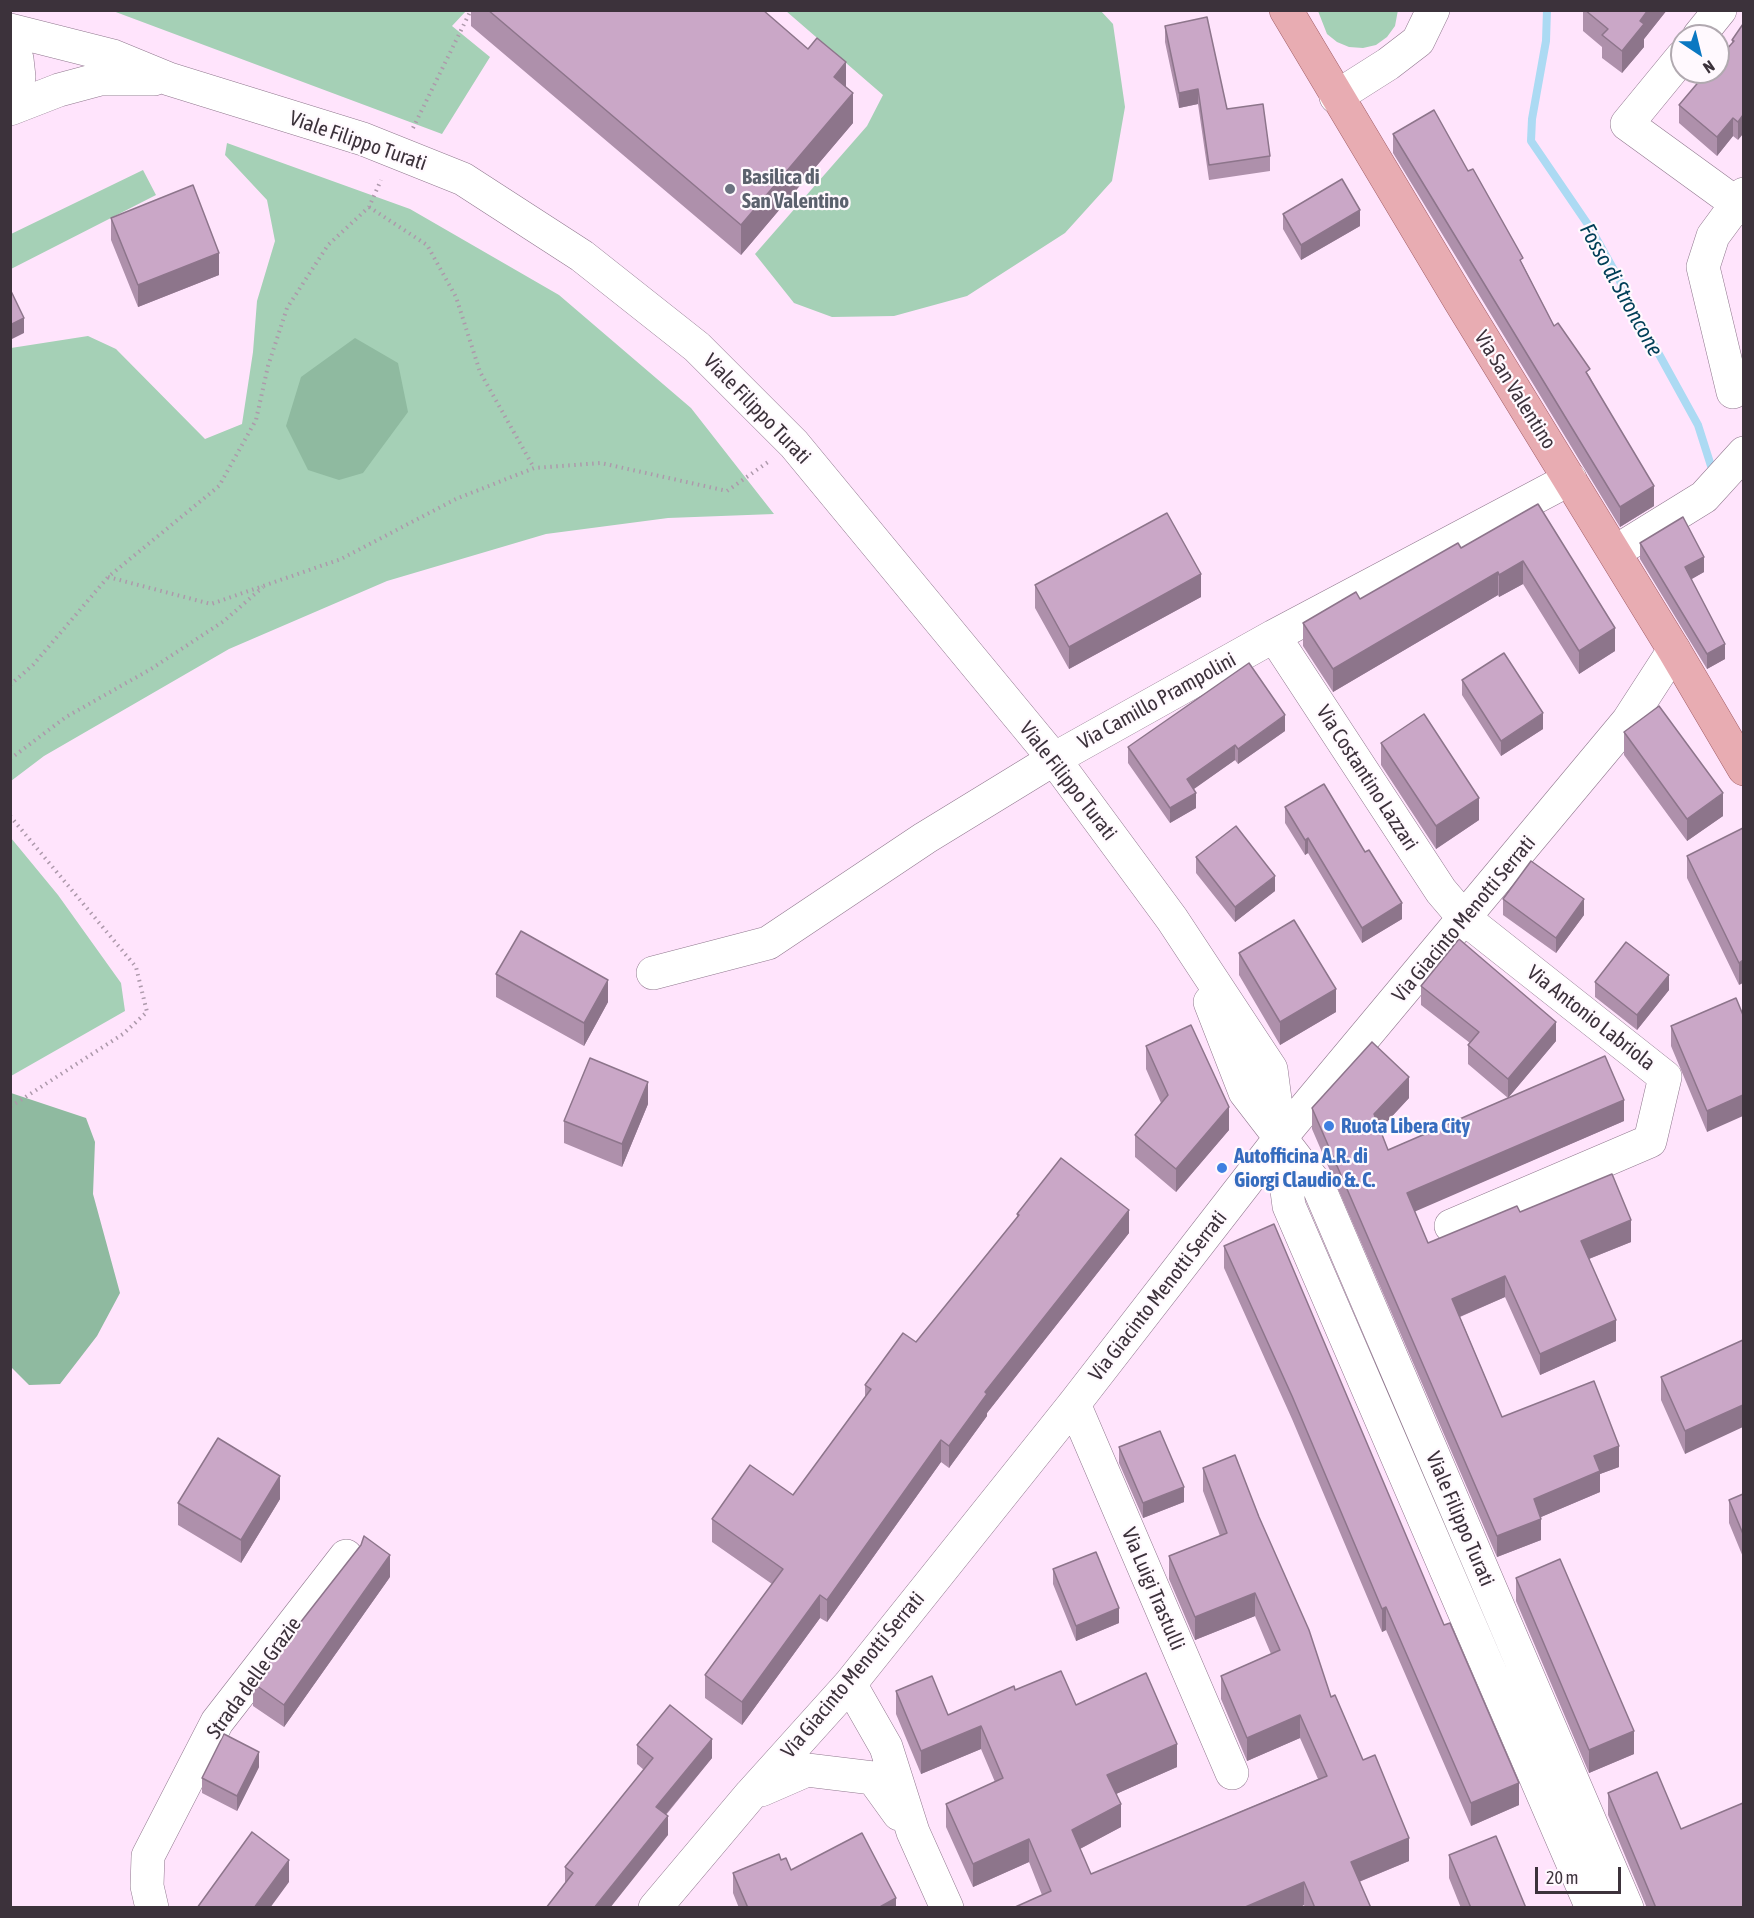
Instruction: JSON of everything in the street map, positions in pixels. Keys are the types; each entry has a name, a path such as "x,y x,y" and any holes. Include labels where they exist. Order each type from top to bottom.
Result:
{"main road":[{"name":"Via San Valentino","path":"1286,10 1336,97 1615,552 1743,769"}],"street":[{"path":"1336,97 1388,64 1418,41 1433,10"},
{"path":"1709,24 1720,10"},
{"name":"Viale Filippo Turati","path":"10,30 113,56 169,79 396,153 463,179 582,256 697,347 794,444 1054,759 1172,919 1186,942 1245,1092 1319,1188 1627,1908"},
{"path":"10,42 17,59 19,77 10,100"},
{"path":"1670,72 1627,124 1741,202 1713,236 1703,267 1734,392"},
{"name":"Viale Filippo Turati","path":"10,109 59,90 100,79 169,79"},
{"path":"1615,552 1704,497 1743,453"},
{"name":"Via Camillo Prampolini","path":"653,974 768,943 925,838 1054,759 1274,636 1570,479"},
{"name":"Via Costantino Lazzari","path":"1274,636 1441,891 1464,918"},
{"name":"Via Giacinto Menotti Serrati","path":"655,1908 751,1794 850,1684 1074,1404 1281,1137 1628,721 1674,650"},
{"name":"Via Antonio Labriola","path":"1451,1226 1650,1141 1665,1077 1464,918"},
{"name":"Viale Filippo Turati","path":"1281,1137 1289,1206 1592,1908"},
{"name":"Via Luigi Trastulli","path":"1074,1404 1232,1773"},
{"name":"Strada delle Grazie","path":"152,1908 147,1886 148,1856 217,1722 346,1556"},
{"path":"850,1684 856,1729 873,1778 913,1832"},
{"path":"850,1684 886,1746 913,1832 947,1908"},
{"path":"751,1794 807,1770 873,1778"}],"path":[{"path":"10,685 33,665 108,577 219,486 256,420 268,366 287,308 328,245 369,207 471,10"},
{"path":"369,207 427,245 456,297 480,372 534,468"},
{"path":"108,577 211,604 341,559 456,499 534,468 601,463 727,491 794,444"},
{"path":"10,759 66,717 151,669 224,621 266,585"},
{"path":"10,816 136,967 147,1012 123,1034 10,1107"}],"green space":[{"path":"1100,10 1113,24 1125,107 1112,181 1065,233 967,296 894,316 832,317 794,303 755,254 867,126 883,95 786,11"},
{"path":"1398,10 1395,26 1387,37 1376,45 1363,48 1349,47 1337,42 1327,34 1318,11"},
{"path":"113,11 466,11 452,26 490,57 442,134"},
{"path":"227,143 410,209 559,295 691,408 774,514 668,518 546,534 387,581 229,649 44,756 11,781 11,348 88,336 116,349 205,439 242,424 253,352 257,301 275,241 267,200 225,155"},
{"path":"143,170 156,195 11,269 11,234"},
{"path":"355,338 398,363 408,412 363,473 339,480 308,470 286,426 301,377"},
{"path":"11,838 58,895 121,983 125,1011 11,1076"},
{"path":"11,1093 86,1118 95,1142 93,1194 120,1293 97,1336 60,1384 29,1385 11,1367"}],"building":[{"name":"Basilica di San Valentino","path":"488,10 763,10 808,49 817,38 846,62 834,77 853,93 741,225"},
{"path":"1585,10 1648,10 1640,21 1644,24 1622,51 1602,35 1608,29"},
{"path":"1207,17 1227,109 1263,104 1270,156 1209,165 1198,89 1179,93 1165,26"},
{"path":"1743,24 1743,115 1738,122 1733,118 1717,137 1679,105 1697,84 1730,84 1730,46 1734,41 1732,40"},
{"path":"1434,110 1468,171 1473,169 1523,258 1520,260 1554,326 1558,323 1590,369 1586,372 1654,486 1620,507 1393,134"},
{"path":"1342,179 1360,210 1301,245 1283,214"},
{"path":"193,185 219,253 138,285 111,218"},
{"path":"10,289 24,318 10,325"},
{"path":"1538,504 1615,628 1579,651 1523,561 1499,575 1498,572 1333,669 1303,623 1356,592 1360,599 1458,543 1461,548"},
{"path":"1167,513 1201,574 1069,647 1035,585"},
{"path":"1683,517 1704,557 1685,567 1725,644 1707,654 1640,543"},
{"path":"1504,653 1543,713 1501,741 1462,680"},
{"path":"1249,663 1285,715 1238,749 1235,745 1187,779 1196,793 1170,808 1128,747"},
{"path":"1659,706 1723,793 1687,819 1624,732"},
{"path":"1424,714 1479,798 1436,826 1381,743"},
{"path":"1324,784 1365,852 1369,850 1402,903 1362,928 1308,838 1305,840 1285,807"},
{"path":"1236,826 1275,876 1235,907 1196,857"},
{"path":"1743,828 1743,960 1739,963 1687,856"},
{"path":"1531,861 1584,899 1556,938 1503,899"},
{"path":"1294,920 1336,989 1280,1022 1239,953"},
{"path":"521,931 608,980 584,1023 496,974"},
{"path":"1459,939 1556,1022 1508,1079 1468,1045 1479,1032 1421,986"},
{"path":"1626,942 1669,975 1637,1015 1595,982"},
{"path":"1736,998 1743,1015 1743,1095 1707,1111 1671,1026"},
{"path":"1191,1025 1229,1107 1176,1169 1135,1135 1168,1095 1146,1046"},
{"path":"1372,1042 1409,1077 1374,1114 1388,1150 1605,1056 1624,1100 1407,1193 1428,1243 1517,1206 1520,1212 1612,1174 1631,1220 1581,1241 1616,1320 1540,1354 1505,1276 1452,1299 1502,1417 1594,1381 1619,1446 1594,1456 1600,1471 1534,1499 1541,1519 1497,1536 1312,1108"},
{"path":"590,1058 648,1082 622,1144 564,1121"},
{"path":"1061,1158 1129,1210 985,1392 987,1394 949,1446 941,1440 827,1600 820,1595 742,1702 705,1675 783,1569 712,1519 750,1465 793,1495 871,1389 865,1385 903,1333 916,1342 1019,1215 1017,1214"},
{"path":"1274,1224 1444,1625 1450,1623 1519,1783 1471,1803 1386,1607 1382,1609 1292,1396 1224,1246"},
{"path":"1743,1340 1743,1405 1685,1431 1661,1377"},
{"path":"1160,1431 1184,1487 1143,1503 1119,1447"},
{"path":"218,1438 280,1476 241,1540 178,1503"},
{"path":"1235,1455 1259,1517 1309,1630 1331,1697 1335,1695 1363,1760 1375,1755 1409,1838 1351,1862 1371,1908 1315,1908 1304,1882 1243,1908 1013,1908 1051,1891 1029,1839 973,1864 946,1804 1003,1778 981,1726 921,1751 896,1691 932,1676 948,1715 1014,1686 1015,1690 1061,1671 1076,1705 1146,1673 1177,1744 1107,1775 1121,1804 1072,1830 1091,1874 1327,1776 1300,1715 1247,1738 1221,1676 1280,1650 1255,1593 1195,1617 1169,1556 1227,1533 1203,1468"},
{"path":"1743,1494 1743,1534 1729,1500"},
{"path":"364,1536 390,1555 284,1705 253,1683 361,1545"},
{"path":"1096,1552 1119,1608 1076,1626 1053,1569"},
{"path":"1560,1559 1634,1731 1589,1750 1516,1578"},
{"path":"670,1705 712,1739 656,1807 668,1816 594,1908 546,1908 573,1873 565,1867 653,1758 637,1745"},
{"path":"224,1734 259,1752 237,1796 202,1778"},
{"path":"1657,1772 1681,1829 1743,1803 1743,1908 1656,1908 1608,1793"},
{"path":"252,1832 289,1860 254,1908 197,1908"},
{"path":"862,1833 896,1898 878,1908 748,1908 733,1873 779,1854 781,1860 786,1858 791,1870"},
{"path":"1496,1836 1526,1908 1471,1908 1449,1855"}],"waterway":[{"name":"Fosso di Stroncone","path":"1547,10 1546,41 1532,119 1531,141 1591,229 1619,279 1638,324 1655,347 1698,425 1712,469 1718,470"}],"place":[{"name":"Basilica di San Valentino","path":"730,189"},
{"name":"Ruota Libera City","path":"1329,1126"},
{"name":"Autofficina A.R. di Giorgi Claudio &. C.","path":"1222,1168"}]}
